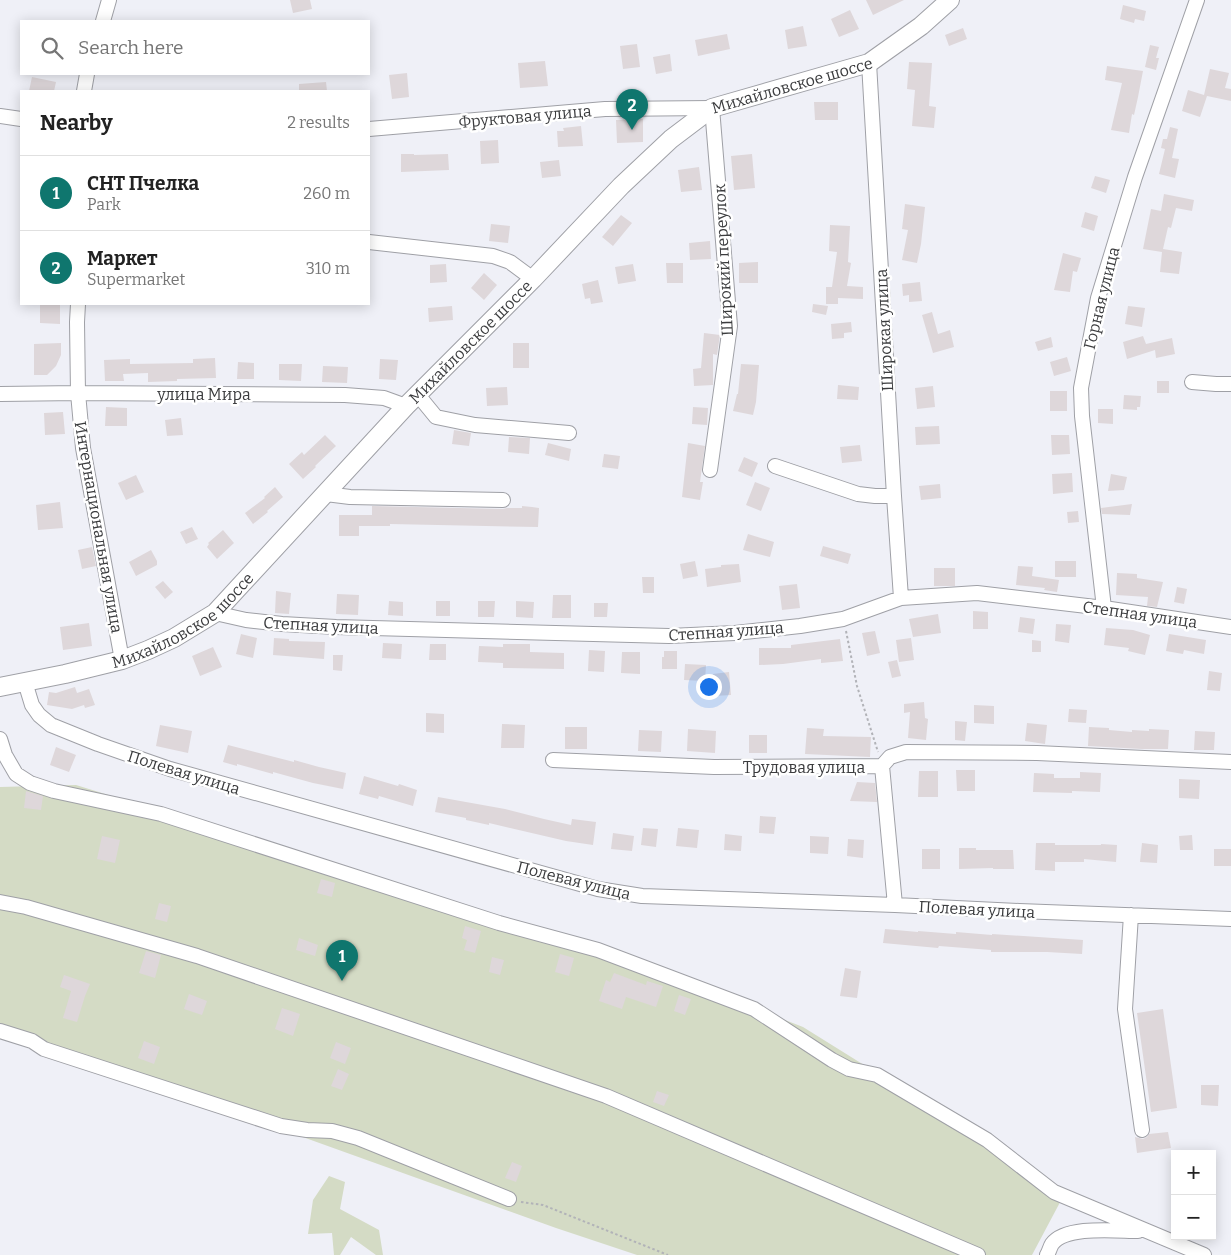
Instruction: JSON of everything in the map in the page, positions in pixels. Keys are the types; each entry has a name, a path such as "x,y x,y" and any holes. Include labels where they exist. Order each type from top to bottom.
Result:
{"main road":[{"name":"Михайловское шоссе","path":"0,686 65,674 122,660 174,638 215,613 412,401 533,279 621,186 671,139 712,108 869,63 921,26 950,0"}],"street":[{"path":"103,20 109,0"},
{"name":"Горная улица","path":"1104,608 1083,426 1081,388 1098,298 1135,177 1197,0"},
{"name":"Широкая улица","path":"869,63 901,598"},
{"path":"84,90 87,75"},
{"name":"Фруктовая улица","path":"370,129 605,109 712,108"},
{"name":"Широкий переулок","path":"710,470 730,326 712,108"},
{"path":"0,116 20,119"},
{"path":"370,242 494,256 510,262 533,279"},
{"name":"Интернациональная улица","path":"78,305 78,393 83,448 122,660"},
{"path":"1192,382 1231,384"},
{"name":"улица Мира","path":"0,394 345,395 412,401"},
{"path":"412,401 436,417 474,426 569,433"},
{"path":"775,466 858,494 894,496"},
{"path":"326,494 350,497 503,500"},
{"name":"Степная улица","path":"215,613 246,620 336,628 669,636 744,632 800,626 843,619 901,598 977,593 1104,608 1231,627"},
{"name":"Полевая улица","path":"25,682 32,705 39,715 51,725 98,744 170,769 598,889 642,896 1231,919"},
{"path":"0,739 5,755 16,774 30,783 54,791 160,814 490,920 598,950 754,1009 832,1060 849,1069 878,1075 987,1140 1054,1192 1204,1255"},
{"name":"Трудовая улица","path":"553,760 714,767 882,766 890,758 906,752 1037,753 1231,762"},
{"path":"882,766 896,905"},
{"path":"0,902 26,907 197,956 606,1096 978,1255"},
{"path":"1131,915 1124,1010 1142,1130"},
{"path":"0,1031 32,1041 44,1049 281,1126 332,1131 358,1138 509,1199"},
{"path":"1048,1255 1053,1243 1066,1234 1087,1230 1145,1231"}],"path":[{"path":"843,619 857,686 882,766"},
{"path":"509,1199 543,1205 668,1255"}],"green space":[{"path":"76,785 576,939 803,1027 1066,1191 1032,1255 637,1255 556,1228 19,1035 0,1023 0,787"},
{"path":"329,1176 345,1182 340,1209 379,1230 383,1255 376,1255 351,1237 340,1255 334,1255 332,1233 308,1234 313,1200"}],"building":[{"path":"290,0 310,0 312,9 293,13"},
{"path":"866,0 904,0 873,15"},
{"path":"1123,5 1146,11 1144,21 1135,19 1134,23 1120,19"},
{"path":"850,10 859,29 839,37 831,19"},
{"path":"803,26 807,46 788,49 785,30"},
{"path":"963,28 967,39 949,46 945,35"},
{"path":"727,34 730,49 698,56 695,40"},
{"path":"637,44 640,67 623,69 620,46"},
{"path":"1150,45 1159,47 1156,58 1159,58 1156,70 1145,67"},
{"path":"670,54 672,71 656,74 653,57"},
{"path":"545,61 548,86 520,88 518,63"},
{"path":"909,62 932,63 929,106 936,107 934,128 912,126 915,90 907,89"},
{"path":"1107,66 1143,71 1129,133 1111,130 1122,83 1105,80"},
{"path":"1210,69 1229,73 1225,88 1231,89 1231,101 1207,96 1200,117 1182,111 1188,90 1204,95"},
{"path":"407,73 409,97 392,99 389,75"},
{"path":"32,77 56,82 54,90 29,90"},
{"path":"326,82 327,90 299,90 299,84"},
{"path":"814,102 838,102 838,120 815,120"},
{"path":"643,119 643,142 617,143 616,120"},
{"path":"581,126 583,146 558,147 557,131 564,131 563,128"},
{"path":"1170,127 1178,129 1172,158 1179,159 1175,178 1159,174 1165,149 1161,148 1163,139 1167,139"},
{"path":"498,140 499,163 481,164 480,141"},
{"path":"401,154 448,154 449,170 401,172"},
{"path":"752,154 755,188 734,190 731,156"},
{"path":"559,160 561,176 542,178 540,162"},
{"path":"699,167 702,190 681,192 678,170"},
{"path":"1095,176 1110,180 1106,193 1091,188"},
{"path":"1164,194 1194,200 1192,211 1176,208 1171,228 1168,227 1163,249 1182,252 1179,274 1160,272 1162,252 1143,249 1151,209 1161,211"},
{"path":"905,204 925,207 917,263 902,260 908,230 902,229"},
{"path":"1085,212 1098,216 1094,231 1081,227"},
{"path":"621,215 632,223 613,246 602,237"},
{"path":"491,224 510,226 508,243 489,241"},
{"path":"830,225 850,226 848,262 851,263 847,286 863,287 863,299 838,298 838,304 826,304 826,287 832,287 837,252 829,251"},
{"path":"710,241 711,259 690,260 689,243"},
{"path":"1063,253 1081,258 1077,272 1073,271 1070,292 1054,290"},
{"path":"758,262 758,283 739,283 739,263"},
{"path":"666,263 683,263 683,283 667,283"},
{"path":"446,264 447,282 430,283 430,265"},
{"path":"633,264 636,281 618,284 615,267"},
{"path":"484,273 497,285 484,300 471,288"},
{"path":"598,280 603,302 591,304 590,298 585,299 582,284"},
{"path":"920,282 922,301 909,302 909,295 903,296 902,284"},
{"path":"813,304 828,306 826,315 812,312"},
{"path":"40,305 60,305 60,324 40,323"},
{"path":"452,306 453,320 429,322 428,308"},
{"path":"1128,306 1145,308 1142,327 1125,324"},
{"path":"932,312 938,334 950,330 954,347 933,353 922,315"},
{"path":"851,322 852,332 844,333 844,338 832,339 831,324"},
{"path":"704,333 720,335 717,355 713,354 713,385 694,386 693,369 701,368"},
{"path":"1143,336 1146,344 1172,338 1175,354 1156,358 1155,350 1127,359 1123,342"},
{"path":"1051,337 1053,347 1038,351 1035,342"},
{"path":"61,343 61,355 56,366 47,375 34,375 34,344"},
{"path":"513,343 529,343 529,368 513,368"},
{"path":"1067,357 1071,371 1054,376 1050,362"},
{"path":"215,358 216,378 148,382 148,373 123,374 124,381 105,381 104,360 130,359 130,364 193,363 193,359"},
{"path":"380,359 398,360 396,380 379,379"},
{"path":"238,362 254,363 254,379 237,379"},
{"path":"279,364 302,364 301,381 279,380"},
{"path":"741,364 759,365 753,415 733,411 738,394"},
{"path":"323,366 348,367 347,383 322,382"},
{"path":"1157,381 1169,381 1169,393 1157,393"},
{"path":"838,385 859,387 858,400 837,399"},
{"path":"933,386 935,407 917,409 915,388"},
{"path":"507,387 508,405 487,406 486,388"},
{"path":"1050,391 1067,391 1067,411 1050,411"},
{"path":"1124,395 1141,396 1140,407 1137,407 1137,410 1123,409"},
{"path":"106,407 127,408 127,426 105,426"},
{"path":"693,407 708,408 707,425 692,424"},
{"path":"1098,409 1113,409 1113,424 1098,423"},
{"path":"63,412 65,434 45,435 44,413"},
{"path":"181,418 183,435 167,436 165,420"},
{"path":"939,426 940,444 916,445 915,427"},
{"path":"454,430 471,433 469,446 452,444"},
{"path":"325,435 336,446 303,479 289,464 302,452 304,455"},
{"path":"1051,435 1069,435 1070,454 1052,455"},
{"path":"509,437 530,438 529,454 508,452"},
{"path":"548,443 571,449 569,461 545,455"},
{"path":"688,443 705,446 700,482 703,482 700,500 682,497"},
{"path":"860,445 862,461 842,463 840,447"},
{"path":"604,454 620,456 618,469 602,467"},
{"path":"744,457 758,463 752,477 738,471"},
{"path":"1072,473 1073,492 1053,494 1052,474"},
{"path":"1111,474 1127,477 1124,490 1108,491"},
{"path":"136,475 144,492 126,500 118,483"},
{"path":"755,482 770,488 761,511 746,505"},
{"path":"940,484 941,498 921,500 919,486"},
{"path":"275,487 283,497 253,524 245,513 265,498"},
{"path":"60,502 63,528 38,530 36,505"},
{"path":"1132,504 1130,515 1102,514 1101,508"},
{"path":"372,506 503,509 522,508 522,506 532,507 539,508 538,527 390,524 390,526 359,526 359,536 339,536 339,515 372,515"},
{"path":"1078,511 1079,522 1068,523 1067,512"},
{"path":"192,527 198,539 186,544 180,532"},
{"path":"223,530 234,543 217,559 207,547 208,543"},
{"path":"748,534 774,542 770,557 743,550"},
{"path":"823,546 851,554 848,564 820,556"},
{"path":"92,547 96,566 82,569 78,550"},
{"path":"151,550 157,565 136,576 129,562"},
{"path":"695,561 698,576 683,579 680,564"},
{"path":"1055,561 1076,561 1076,577 1055,577"},
{"path":"739,564 741,582 707,587 705,569 721,567 721,565"},
{"path":"1018,566 1033,567 1032,576 1059,580 1057,592 1044,590 1045,588 1016,585"},
{"path":"934,568 955,568 955,586 934,586"},
{"path":"1117,573 1137,574 1137,578 1163,582 1157,607 1147,606 1148,597 1116,595"},
{"path":"642,577 654,577 654,593 643,593"},
{"path":"163,581 173,592 165,599 155,587"},
{"path":"797,584 800,608 782,610 779,586"},
{"path":"1177,587 1187,589 1184,604 1174,602"},
{"path":"276,591 291,593 289,614 275,613"},
{"path":"337,594 359,595 358,615 336,614"},
{"path":"553,595 571,595 571,618 552,618"},
{"path":"389,601 403,602 403,616 388,615"},
{"path":"436,601 450,601 450,616 436,616"},
{"path":"478,601 495,601 494,617 478,617"},
{"path":"516,601 534,602 533,618 516,617"},
{"path":"594,603 608,603 607,617 594,617"},
{"path":"973,611 988,612 988,629 973,629"},
{"path":"938,614 941,633 913,637 909,619"},
{"path":"1020,617 1035,619 1033,634 1018,632"},
{"path":"89,623 92,646 63,650 60,627"},
{"path":"1056,624 1071,625 1069,643 1055,641"},
{"path":"1106,628 1133,630 1150,635 1145,655 1128,651 1129,648 1104,645"},
{"path":"875,631 880,653 867,656 862,633"},
{"path":"241,634 257,638 253,658 236,654"},
{"path":"1169,634 1206,640 1204,654 1184,650 1183,654 1166,651"},
{"path":"274,638 289,639 289,641 325,642 324,659 273,655"},
{"path":"911,638 914,660 899,662 896,640"},
{"path":"840,639 843,661 821,663 821,659 759,665 759,648 791,648 791,645"},
{"path":"1032,640 1041,641 1041,652 1032,652"},
{"path":"383,643 402,644 401,659 382,658"},
{"path":"430,644 446,644 446,660 429,660"},
{"path":"503,644 530,644 530,652 564,653 564,669 503,668 503,663 478,662 479,646 503,647"},
{"path":"213,647 222,667 200,676 192,656"},
{"path":"589,650 605,651 604,672 588,671"},
{"path":"664,651 677,651 677,669 662,669"},
{"path":"622,652 640,652 640,674 621,673"},
{"path":"333,655 343,655 342,671 333,670"},
{"path":"897,660 901,676 892,678 888,662"},
{"path":"685,664 706,665 705,681 684,680"},
{"path":"1209,671 1222,673 1220,691 1207,690"},
{"path":"729,672 731,695 714,696 713,674"},
{"path":"75,687 77,693 89,689 95,705 85,708 84,705 72,709 47,705 49,692 56,693"},
{"path":"924,702 925,718 928,719 926,740 908,738 910,712 904,713 904,704"},
{"path":"974,705 994,706 994,724 974,723"},
{"path":"1069,709 1087,710 1086,723 1068,722"},
{"path":"426,713 444,714 444,733 426,732"},
{"path":"955,721 967,722 965,741 955,740"},
{"path":"1027,723 1047,725 1045,744 1025,741"},
{"path":"502,724 525,725 524,748 501,748"},
{"path":"160,725 192,731 188,753 156,746"},
{"path":"565,727 587,727 587,749 565,749"},
{"path":"1089,727 1132,732 1132,730 1149,731 1149,729 1169,730 1168,749 1088,746"},
{"path":"807,728 824,729 823,736 871,737 870,757 805,754"},
{"path":"688,729 716,731 715,753 687,751"},
{"path":"639,730 662,731 661,752 638,751"},
{"path":"1195,731 1215,732 1214,750 1194,750"},
{"path":"749,735 767,735 767,753 749,753"},
{"path":"228,745 346,773 343,789 223,762"},
{"path":"56,747 76,755 69,772 50,765"},
{"path":"956,770 975,770 975,791 957,791"},
{"path":"919,771 938,771 938,797 918,797"},
{"path":"1080,772 1101,773 1100,792 1033,792 1034,773 1054,774 1054,778 1080,778"},
{"path":"364,776 417,790 413,806 379,796 378,799 359,794"},
{"path":"1179,779 1200,780 1199,799 1179,798"},
{"path":"857,782 875,783 877,802 850,801"},
{"path":"26,791 43,796 41,810 24,808"},
{"path":"438,797 505,809 571,825 572,819 596,822 593,845 566,841 489,823 489,825 435,812"},
{"path":"760,816 776,817 774,834 759,833"},
{"path":"643,828 658,829 656,847 641,845"},
{"path":"678,828 699,830 697,848 676,846"},
{"path":"613,833 634,836 632,851 611,849"},
{"path":"725,834 742,836 741,851 724,850"},
{"path":"1192,835 1193,850 1180,850 1179,836"},
{"path":"102,836 120,840 115,863 97,859"},
{"path":"810,836 829,837 828,854 810,853"},
{"path":"848,839 864,840 863,858 847,856"},
{"path":"1036,843 1055,843 1055,845 1117,845 1116,862 1084,859 1084,862 1055,862 1055,871 1035,870"},
{"path":"1142,843 1158,845 1157,863 1140,862"},
{"path":"959,848 1013,850 1014,869 959,869"},
{"path":"922,849 940,849 940,869 922,869"},
{"path":"1214,849 1231,849 1231,866 1214,866"},
{"path":"321,879 335,883 332,897 317,893"},
{"path":"159,903 171,906 167,922 155,919"},
{"path":"465,926 481,931 475,953 464,950 467,940 462,938"},
{"path":"885,929 1083,940 1082,954 991,952 991,950 883,943"},
{"path":"299,938 318,945 315,956 296,950"},
{"path":"146,951 161,955 155,978 139,973"},
{"path":"560,954 574,958 569,976 555,972"},
{"path":"492,957 504,960 500,975 489,972"},
{"path":"845,968 861,971 857,998 840,996"},
{"path":"614,973 646,985 647,981 663,986 656,1007 626,997 622,1009 599,1001 606,980 610,982"},
{"path":"64,975 90,984 77,1022 63,1018 71,991 60,987"},
{"path":"189,994 207,1001 202,1015 184,1009"},
{"path":"679,995 691,999 685,1015 674,1011"},
{"path":"282,1008 300,1014 293,1036 275,1029"},
{"path":"1163,1009 1177,1108 1151,1112 1137,1013"},
{"path":"144,1041 160,1047 154,1064 138,1058"},
{"path":"336,1042 351,1048 345,1064 330,1058"},
{"path":"338,1069 349,1074 342,1090 331,1086"},
{"path":"1201,1085 1219,1085 1218,1106 1201,1105"},
{"path":"657,1091 669,1095 664,1106 653,1102"},
{"path":"1168,1132 1171,1148 1137,1153 1135,1137 1143,1139 1149,1134"},
{"path":"512,1162 522,1166 516,1182 505,1178"}],"place":[{"name":"Маркет","path":"632,130"},
{"name":"СНТ Пчелка","path":"342,981"}]}
